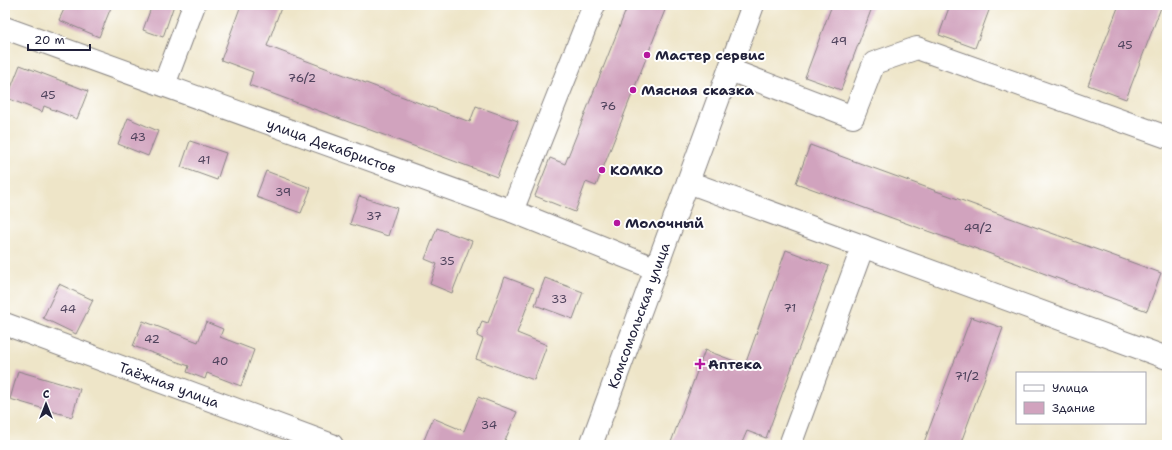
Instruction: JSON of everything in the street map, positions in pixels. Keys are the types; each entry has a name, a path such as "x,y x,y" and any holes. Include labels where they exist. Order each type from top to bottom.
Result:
{"street":[{"path":"164,85 194,5"},
{"path":"512,211 594,5"},
{"name":"Комсомольская улица","path":"591,445 753,5"},
{"name":"улица Декабристов","path":"5,28 512,211 656,269"},
{"path":"730,70 853,117 874,63 917,48 1167,137"},
{"path":"688,182 1167,358"},
{"path":"790,445 863,246"},
{"name":"Таёжная улица","path":"5,324 332,445"}],"building":[{"path":"66,5 112,5 99,37 59,20"},
{"path":"152,5 174,5 163,37 143,30"},
{"path":"241,5 282,5 267,46 470,122 476,106 518,121 497,177 249,85 253,72 221,60"},
{"path":"628,5 667,5 596,186 586,182 575,212 535,196 550,158 565,164"},
{"path":"832,5 873,5 841,90 805,77"},
{"path":"950,5 991,5 975,48 939,35"},
{"path":"1119,5 1162,5 1126,99 1088,85"},
{"path":"20,65 88,91 77,119 44,106 42,112 7,98"},
{"path":"128,118 158,131 148,156 118,144"},
{"path":"190,141 226,153 217,180 181,167"},
{"path":"810,145 1161,273 1147,311 796,183"},
{"path":"266,171 311,188 301,213 256,197"},
{"path":"359,196 397,208 388,236 350,224"},
{"path":"437,228 472,241 452,293 430,284 437,264 425,259"},
{"path":"786,250 829,266 766,438 747,431 741,445 670,445 705,350 745,365"},
{"path":"505,277 534,288 517,333 547,345 534,380 476,359 483,339 477,336 482,321 488,323"},
{"path":"545,278 583,292 573,319 535,305"},
{"path":"59,284 93,300 76,334 43,318"},
{"path":"971,317 1003,328 960,445 923,445"},
{"path":"143,321 198,342 206,322 223,329 220,337 254,350 241,386 207,373 205,379 187,372 189,366 133,346"},
{"path":"18,371 80,389 72,417 10,399"},
{"path":"478,397 517,412 503,445 422,445 433,418 464,431"}],"place":[{"name":"Мастер сервис","path":"647,55"},
{"name":"Мясная сказка","path":"633,90"},
{"name":"КОМКО","path":"602,170"},
{"name":"Молочный","path":"617,223"},
{"name":"Аптека","path":"700,364"}]}
